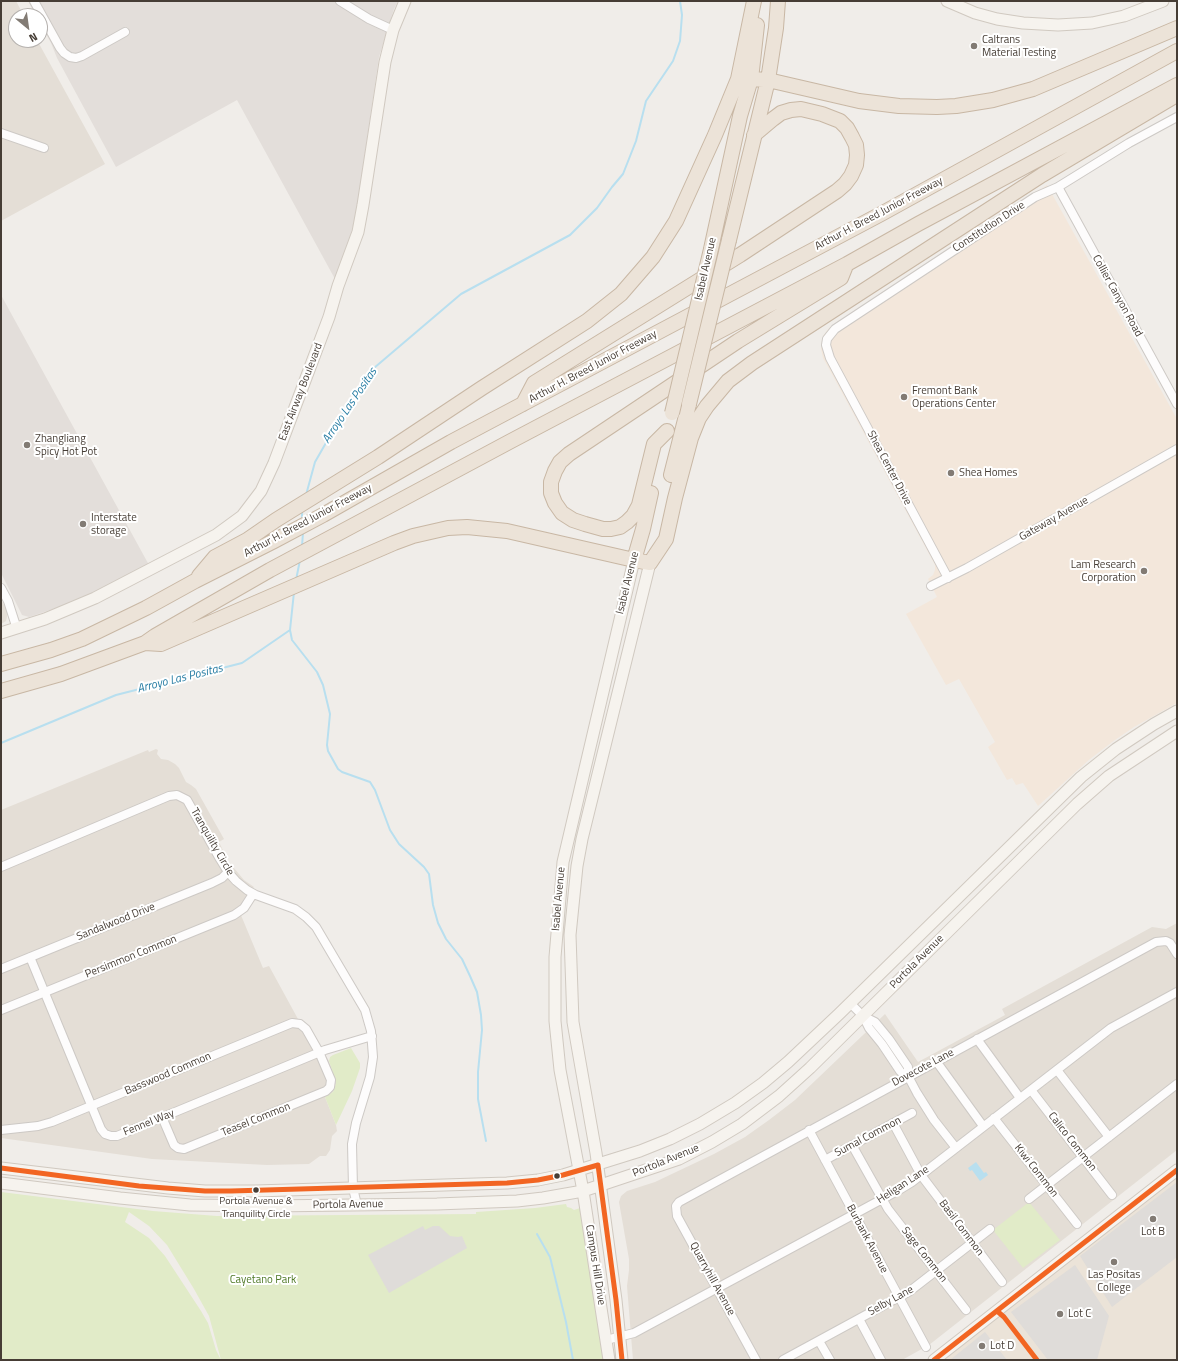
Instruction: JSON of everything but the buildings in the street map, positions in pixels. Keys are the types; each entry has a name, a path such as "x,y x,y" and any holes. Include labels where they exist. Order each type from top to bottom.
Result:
{"highway":[{"path":"195,580 215,557 247,540 276,520 326,490 586,321 621,294 654,257 676,221 717,131 738,79 754,1"},
{"name":"Isabel Avenue","path":"634,560 672,413 711,249 740,116 751,79 758,1"},
{"name":"Isabel Avenue","path":"650,563 768,80 776,28 778,1"},
{"path":"751,79 768,80 859,101 899,106 956,106 993,100 1032,89 1177,28"},
{"name":"Arthur H. Breed Junior Freeway","path":"1,664 44,652 82,639 146,608 195,580 274,541 451,442 881,214 1177,51"},
{"path":"1,691 61,674 145,643 270,570 511,440 847,264 918,224 1177,85"},
{"path":"145,643 160,644 413,536 448,528 468,527 507,531 650,563 666,539 689,445 699,418 710,401 728,381 752,363 1036,179 1177,95"},
{"path":"522,404 534,383 734,259 837,191 851,176 856,165 856,145 847,128 840,122 822,114 801,109 781,113 754,135"},
{"path":"667,431 654,444 639,505 633,516 627,522 611,529 585,524 573,520 562,513 554,503 552,482 554,471 560,462 569,454 725,350 841,278 847,264"}],"main road":[{"name":"East Airway Boulevard","path":"1,633 45,619 95,598 216,535 242,516 261,491 274,463 329,317 338,286 358,232 364,205 382,79 389,45 405,1"},
{"path":"947,1 975,13 997,18 1023,23 1058,25 1092,23 1124,16 1163,1"},
{"name":"Isabel Avenue","path":"579,1170 561,1075 555,1021 554,957 559,894 563,862 634,560"},
{"name":"Isabel Avenue","path":"598,1165 573,1022 570,935 577,866 582,839 650,563"},
{"name":"Portola Avenue","path":"1,1168 139,1186 198,1190 256,1191 507,1183 538,1180 598,1165 640,1151 670,1139 733,1104 788,1062 1081,777 1116,749 1177,711"},
{"name":"Portola Avenue","path":"1,1183 190,1205 353,1205 517,1201 583,1191 679,1159 742,1124 779,1096 810,1068 1094,789 1126,764 1177,731"},
{"name":"Campus Hill Drive","path":"598,1165 616,1300 622,1360"},
{"name":"Campus Hill Drive","path":"579,1170 610,1360"},
{"path":"934,1360 1177,1170"}],"street":[{"path":"34,1 60,48 70,57 76,58 82,56 125,32"},
{"path":"340,1 369,19 394,30"},
{"name":"Constitution Drive","path":"830,358 826,345 827,339 830,333 835,329 1035,197 1058,187 1129,143 1177,117"},
{"path":"1,133 44,148"},
{"name":"Collier Canyon Road","path":"1058,187 1177,404"},
{"name":"Shea Center Drive","path":"830,358 948,578"},
{"name":"Gateway Avenue","path":"931,586 967,568 1177,449"},
{"path":"1,588 9,605 17,629"},
{"name":"Tranquility Circle","path":"1,867 174,795 183,797 189,802 228,872 241,886 253,894 295,909 316,927 368,1017 372,1036 372,1071 358,1113 353,1139 353,1205"},
{"name":"Sandalwood Drive","path":"1,969 212,883 222,878 228,872"},
{"name":"Persimmon Common","path":"1,1010 234,915 244,908 253,894"},
{"name":"Dovecote Lane","path":"682,1199 1156,942 1161,940 1166,941 1173,946 1177,954"},
{"name":"Fennel Way","path":"30,957 102,1131 111,1136 117,1136 319,1052 372,1036"},
{"name":"Heligan Lane","path":"606,1340 619,1338 634,1333 906,1186 1110,1028 1177,992"},
{"path":"850,1003 863,1016 875,1022 889,1039 908,1067 908,1076 926,1107 956,1148"},
{"name":"Basswood Common","path":"1,1130 45,1124 292,1023 298,1023 305,1027 319,1052"},
{"path":"977,1039 1020,1098"},
{"name":"Teasel Common","path":"162,1117 174,1145 178,1148 184,1149 326,1091 330,1088 331,1080 319,1052"},
{"path":"936,1061 983,1126"},
{"path":"1057,1070 1109,1137"},
{"path":"1030,1199 1177,1084"},
{"name":"Calico Common","path":"1031,1090 1112,1195"},
{"name":"Sumal Common","path":"825,1160 912,1113"},
{"name":"Kiwi Common","path":"994,1118 1077,1224"},
{"name":"Basil Common","path":"893,1123 921,1175 1002,1282"},
{"name":"Burbank Avenue","path":"809,1130 926,1347"},
{"name":"Sage Common","path":"852,1145 888,1209 966,1310"},
{"name":"Quarryhill Avenue","path":"682,1199 676,1206 677,1216 756,1360"},
{"name":"Selby Lane","path":"783,1360 916,1287 990,1229"},
{"path":"859,1319 881,1360"},
{"path":"819,1341 830,1360"}],"shaded area":[{"path":"1,1 16,1 20,8 8,8 8,48 41,48 105,164 1,221"},
{"path":"28,1 398,1 394,9 379,57 357,207 351,235 335,279 237,100 116,167 57,58 48,38 48,8 32,8"},
{"path":"1047,185 1177,419 1177,703 1134,727 1115,740 1090,759 1038,806 1023,783 1016,785 1012,778 1007,780 988,747 995,742 959,679 946,685 906,614 937,597 928,579 933,575 935,565 823,358 821,349 823,336 829,328"},
{"path":"1,295 149,565 74,602 29,617 22,615 1,573"},
{"path":"1,599 7,611 7,617 6,621 1,624"},
{"path":"156,749 158,750 157,754 161,759 168,760 175,764 179,768 186,782 196,789 224,839 219,842 228,861 244,880 254,887 238,908 263,968 269,966 298,1019 310,1026 312,1033 329,1061 336,1083 333,1092 325,1097 337,1131 332,1136 330,1150 326,1156 320,1156 309,1164 267,1165 152,1159 1,1138 1,810 148,750 149,752"},
{"path":"1177,923 1177,1150 929,1345 902,1360 633,1360 627,1286 629,1259 619,1202 621,1196 627,1191 655,1182 714,1154 745,1137 795,1100 885,1014 918,1062 1005,1015 1002,1009 1152,927 1166,929"},
{"name":"Las Positas College","path":"1177,1164 1177,1360 927,1360"},
{"name":"Lot B","path":"1177,1182 1177,1257 1112,1307 1080,1256"},
{"path":"423,1226 425,1230 433,1226 439,1226 450,1236 462,1236 467,1248 389,1293 368,1255"},
{"name":"Lot C","path":"1075,1265 1109,1316 1097,1360 1048,1360 1011,1312"},
{"name":"Lot D","path":"985,1332 1007,1360 950,1360"}],"green space":[{"path":"351,1048 360,1063 360,1068 352,1091 336,1125 325,1097 333,1092 336,1083 329,1061 330,1057 333,1055"},
{"name":"Cayetano Park","path":"1,1192 153,1211 217,1216 476,1214 476,1212 535,1208 566,1204 567,1207 574,1210 580,1208 581,1212 604,1360 221,1360 1,1360","holes":["129,1212 149,1226 167,1245 209,1316 221,1360 216,1350 208,1323 201,1311 165,1256 149,1238 125,1222"]},
{"path":"1029,1202 1060,1240 1023,1268 993,1230"}],"water":[{"path":"976,1162 984,1173 986,1172 988,1175 980,1181 972,1170 970,1171 968,1168"}],"waterway":[{"name":"Arroyo Las Positas","path":"306,495 315,462 346,408 374,368 461,294 570,235 597,208 623,174 636,141 646,101 673,61 680,41 682,15 680,1"},
{"name":"Arroyo Las Positas","path":"302,511 302,520"},
{"name":"Arroyo Las Positas","path":"302,546 303,533"},
{"name":"Arroyo Las Positas","path":"296,580 300,560"},
{"path":"294,592 290,630 292,640 317,672 323,685 330,714 327,745 328,751 338,769 342,772 370,782 375,790 390,830 399,844 424,867 429,874 433,905 438,923 446,939 462,959 477,992 482,1030 478,1072 478,1099 486,1141"},
{"name":"Arroyo Las Positas","path":"1,743 116,695 242,663 290,630"},
{"path":"537,1234 550,1257 566,1322 573,1360"}],"transit line":[{"path":"1,1168 139,1186 205,1191 231,1191 507,1183 538,1180 563,1175 598,1165 616,1300 622,1360"},
{"path":"934,1360 1177,1170"},
{"path":"997,1311 1004,1317 1037,1360"}],"place":[{"name":"Caltrans Material Testing","path":"974,46"},
{"name":"Fremont Bank Operations Center","path":"904,397"},
{"name":"Zhangliang Spicy Hot Pot","path":"27,445"},
{"name":"Shea Homes","path":"951,473"},
{"name":"Interstate storage","path":"83,524"},
{"name":"Lam Research Corporation","path":"1144,571"},
{"name":"Portola Avenue & Tranquility Circle","path":"256,1190"},
{"name":"Lot B","path":"1153,1219"},
{"name":"Las Positas College","path":"1114,1262"},
{"name":"Lot C","path":"1060,1314"},
{"name":"Lot D","path":"982,1346"}]}
